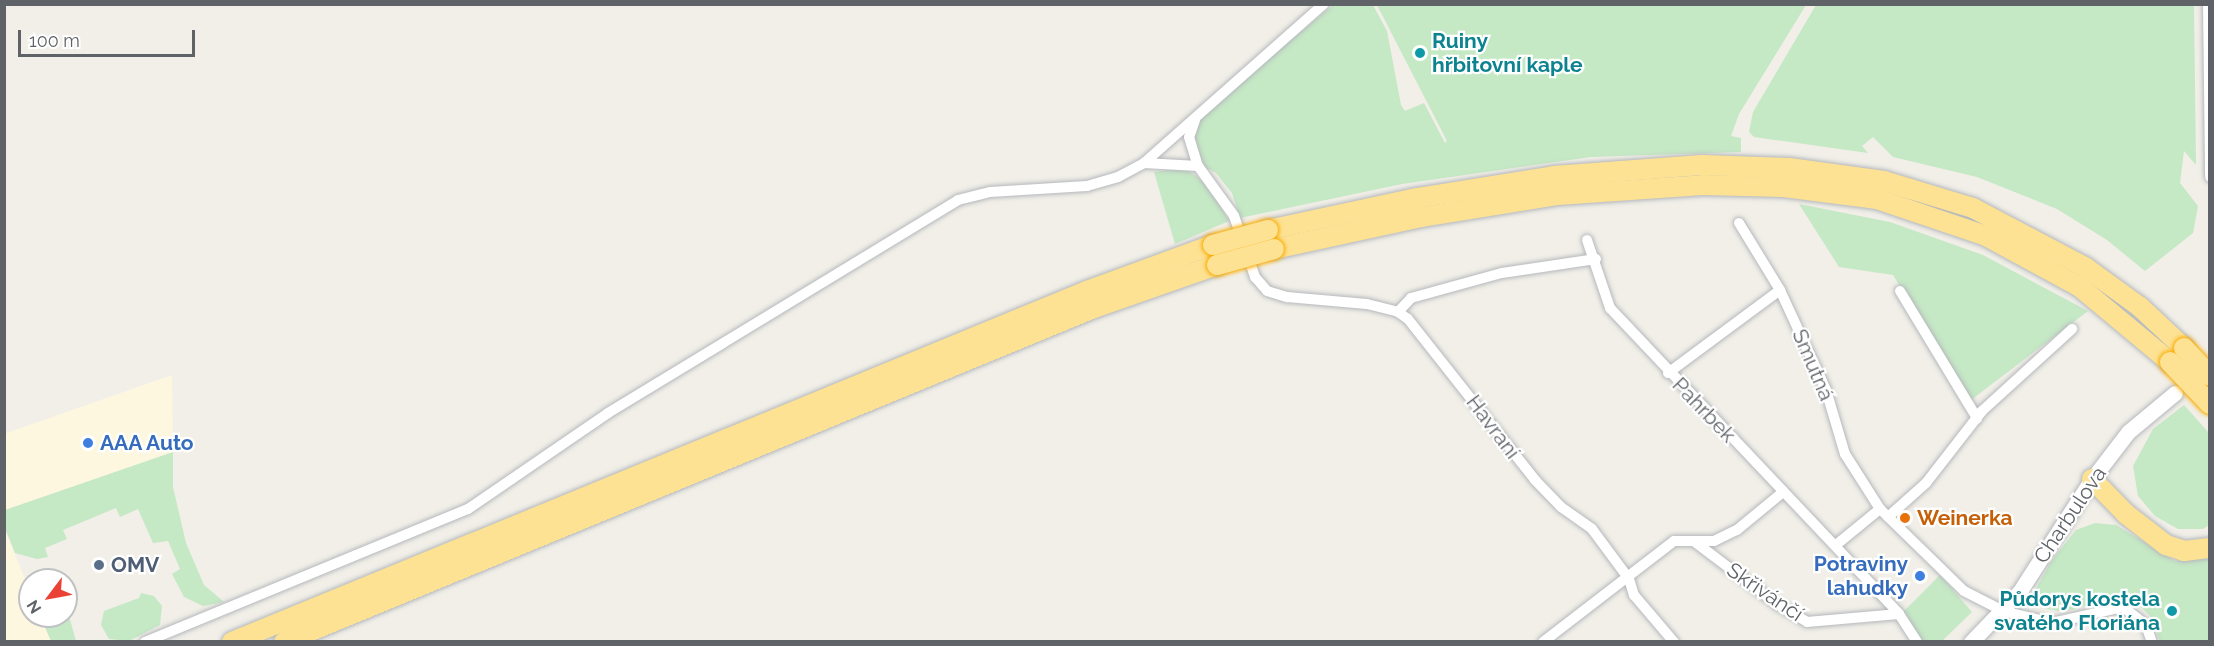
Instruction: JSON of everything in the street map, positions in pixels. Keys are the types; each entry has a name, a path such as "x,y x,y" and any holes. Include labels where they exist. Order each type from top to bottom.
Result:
{"highway":[{"path":"284,642 1094,308 1268,230 1417,198 1554,176 1702,165 1789,168 1884,181 1973,208 2085,267 2140,307 2177,355 2210,404"},
{"path":"232,642 1087,291 1215,255 1274,249 1422,217 1558,195 1703,184 1784,187 1877,199 1986,236 2080,287 2210,376"},
{"path":"2092,479 2127,516 2166,546 2184,551 2210,548"}],"street":[{"path":"145,642 468,509 608,412 958,200 990,192 1087,186 1118,177 1144,163 1324,4"},
{"path":"2208,4 2210,177"},
{"path":"1195,120 1189,137 1198,166 1234,216 1255,278 1267,291 1398,312 1411,298 1502,273 1596,259"},
{"path":"1144,163 1198,166"},
{"name":"Smutná","path":"1739,223 1780,290 1826,390 1845,454 1884,513 1964,591 2003,611 2052,623 2123,607 2146,625 2152,642"},
{"name":"Pahrbek","path":"1587,240 1596,259 1610,308 1668,373 1836,545 1899,614 1917,642"},
{"path":"1668,373 1780,290"},
{"path":"1900,291 1977,418"},
{"name":"Havraní","path":"1398,312 1444,364 1535,480 1561,507 1592,529 1629,579 1634,595 1674,642"},
{"path":"1836,545 1926,483 1977,418 2027,366 2072,329"},
{"name":"Charbulova","path":"1971,642 2003,611 2092,479 2128,432 2175,393"},
{"path":"1543,642 1629,579 1674,541 1714,541 1737,530 1783,492"},
{"name":"Skřivánčí","path":"1695,542 1778,605 1807,621 1899,614"}],"shaded area":[{"name":"AAA Auto","path":"172,375 173,452 5,510 4,434"},
{"path":"4,528 21,568 18,568 18,628 45,628 51,641 5,641"}],"green space":[{"path":"1333,5 1373,5 1387,31 1401,105 1405,111 1424,103 1445,143 1447,141 1377,5 1806,5 1739,114 1731,136 1741,138 1741,152 1591,157 1402,184 1240,218 1232,193 1216,173 1203,166 1193,147 1195,120"},
{"path":"1816,5 2194,5 2196,165 2184,151 2180,183 2198,206 2193,233 2145,271 2107,240 2057,209 1977,177 1893,157 1873,137 1862,146 1868,153 1754,137 1749,132 1753,112"},
{"path":"1186,168 1208,186 1229,221 1175,244 1154,172"},
{"path":"1799,204 1890,222 1983,255 2088,311 1971,400 1893,275 1839,267"},
{"path":"2184,405 2209,433 2209,525 2203,529 2178,529 2155,516 2138,496 2133,466 2153,429"},
{"path":"173,452 173,487 186,543 204,585 224,602 203,606 184,597 172,574 180,569 168,541 153,543 138,509 120,517 116,508 63,530 67,539 45,548 48,557 37,559 15,553 5,528 5,510"},
{"path":"2095,523 2116,525 2175,561 2209,559 2209,641 2160,641 2150,616 2136,602 2120,596 2063,612 2043,608 2033,594 2052,560 2076,530"},
{"path":"1940,575 1972,612 1941,642 1919,641 1902,613"},
{"path":"141,593 154,596 162,606 160,625 129,641 109,639 101,625 104,611 139,598"},
{"path":"45,628 72,628 76,641 51,641"}],"place":[{"name":"Ruiny hřbitovní kaple","path":"1420,53"},
{"name":"AAA Auto","path":"88,443"},
{"name":"Weinerka","path":"1905,518"},
{"name":"OMV","path":"99,565"},
{"name":"Potraviny lahudky","path":"1920,576"},
{"name":"Půdorys kostela svatého Floriána","path":"2172,611"}]}
